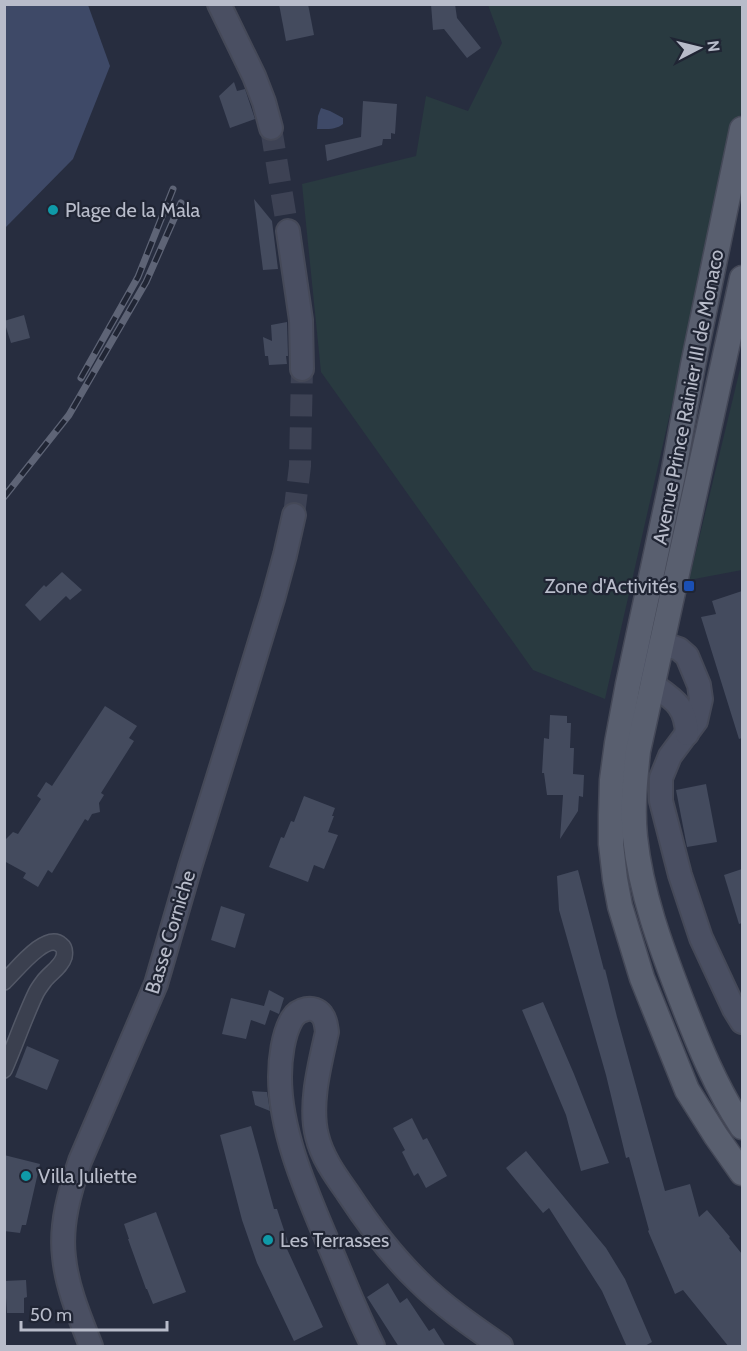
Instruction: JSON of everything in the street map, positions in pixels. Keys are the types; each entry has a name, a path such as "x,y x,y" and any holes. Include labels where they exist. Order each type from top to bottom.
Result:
{"main road":[{"name":"Avenue Prince Rainier III de Monaco","path":"742,129 693,365 674,475 628,684 612,780 612,844 615,879 629,940 687,1090 742,1173"},
{"name":"Avenue Prince Rainier III de Monaco","path":"742,278 654,651 652,684 638,751 634,789 635,836 639,867 650,912 668,965 713,1076 742,1127"}],"street":[{"path":"219,4 254,76 271,128"},
{"path":"288,231 301,320 302,369"},
{"name":"Basse Corniche","path":"91,1346 71,1293 63,1256 64,1220 71,1189 80,1161 156,984 273,598 294,515"},
{"path":"644,615 654,651"},
{"path":"628,684 654,651 679,649 687,656 699,685 700,710 696,721 670,756 661,778 661,801 680,875 700,938 742,1023"},
{"path":"652,684 678,703 687,722 687,734"},
{"path":"4,982 44,944 53,941 64,948 65,954 62,962 43,982 36,994 4,1070"},
{"path":"373,1347 319,1221 284,1121 279,1074 282,1053 291,1021 296,1012 305,1009 314,1009 322,1014 326,1022 327,1032 315,1095 314,1116 317,1136 324,1156 365,1220 418,1282 464,1321 501,1347"}],"shaded area":[{"path":"488,5 742,5 742,109 727,163 605,699 533,670 321,372 302,184 416,156 426,96 468,111 502,43"},
{"path":"742,361 742,570 689,580"}],"water":[{"path":"5,4 88,5 110,66 73,159 5,228"},
{"path":"321,108 343,118 343,124 334,128 317,129"}],"building":[{"path":"279,4 308,4 314,35 286,41"},
{"path":"431,4 455,4 457,18 481,48 467,58 444,29 433,30"},
{"path":"234,82 237,91 245,89 255,119 230,128 219,96"},
{"path":"363,101 397,104 395,134 391,133 391,139 383,139 382,145 327,161 325,145 361,137"},
{"path":"254,199 272,221 278,269 263,270"},
{"path":"24,315 30,338 11,343 4,321"},
{"path":"287,322 287,364 269,365 268,356 265,356 263,337 272,341 271,325"},
{"path":"62,572 82,590 70,600 66,596 40,621 25,605 44,585 46,587"},
{"path":"742,591 742,738 739,739 701,617 716,614 712,601"},
{"path":"105,706 137,726 129,738 134,741 101,793 104,795 99,803 100,812 92,814 88,821 85,819 52,873 48,870 38,887 23,878 26,873 4,861 4,841 13,832 18,834 41,799 37,796 46,782 52,786"},
{"path":"550,715 567,716 567,723 571,723 570,748 574,748 573,774 584,775 583,797 579,796 578,811 560,839 563,795 547,795 544,773 542,773 544,738 549,739"},
{"path":"706,784 717,842 687,847 676,790"},
{"path":"304,796 335,808 328,832 338,835 324,869 314,865 308,882 269,867 281,837 284,838 291,821 294,822"},
{"path":"742,869 742,923 739,924 724,875"},
{"path":"578,870 665,1191 690,1184 699,1217 707,1210 742,1254 742,1347 729,1347 683,1290 675,1294 648,1231 559,910 557,876"},
{"path":"221,906 245,914 235,948 211,940"},
{"path":"269,990 284,998 279,1014 270,1010 265,1025 251,1020 246,1039 222,1034 231,998 264,1006"},
{"path":"543,1002 609,1163 581,1171 566,1115 522,1010"},
{"path":"27,1046 59,1060 47,1090 15,1077"},
{"path":"252,1091 267,1092 270,1111 255,1105"},
{"path":"412,1118 423,1140 427,1138 447,1176 426,1188 418,1173 414,1176 402,1152 405,1150 393,1128"},
{"name":"Les Terrasses","path":"251,1126 274,1209 277,1209 290,1248 287,1249 323,1327 294,1341 257,1263 242,1220 220,1135"},
{"path":"526,1151 606,1248 625,1279 652,1342 643,1347 627,1347 602,1291 549,1208 543,1213 506,1168"},
{"path":"4,1155 40,1164 26,1225 22,1225 20,1233 4,1231"},
{"path":"156,1212 186,1292 153,1304 124,1224"},
{"path":"26,1280 27,1297 24,1298 24,1313 7,1313 4,1281"},
{"path":"388,1283 400,1303 407,1298 429,1331 434,1328 446,1347 399,1347 367,1297"}],"tunnel":[{"path":"271,128 288,231"},
{"path":"294,515 300,466 302,369"}],"railway":[{"path":"81,378 138,277 173,189"},
{"path":"4,497 69,415 146,282 181,203"}],"place":[{"name":"Plage de la Mala","path":"53,210"},
{"name":"Zone d'Activités","path":"689,586"},
{"name":"Villa Juliette","path":"26,1176"},
{"name":"Les Terrasses","path":"268,1240"}]}
